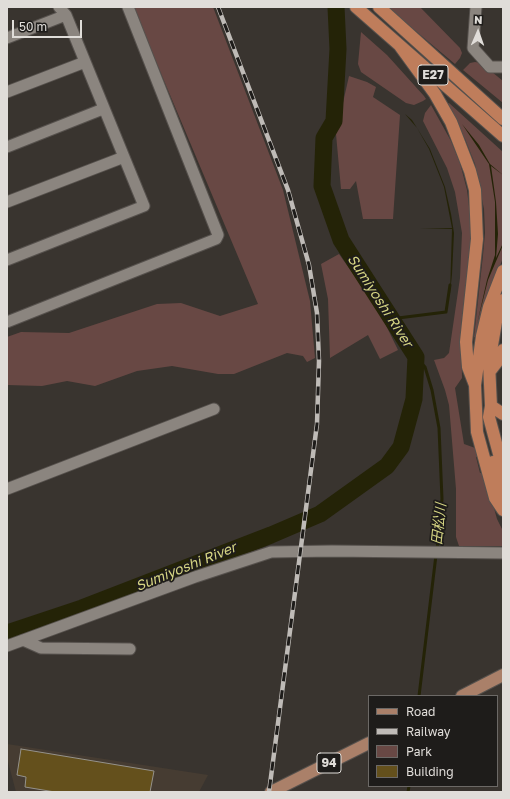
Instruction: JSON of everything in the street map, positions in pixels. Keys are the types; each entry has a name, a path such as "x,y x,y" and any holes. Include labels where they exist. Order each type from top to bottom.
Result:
{"highway":[{"name":"E27","path":"378,7 503,119"},
{"name":"E27","path":"360,11 503,136"},
{"path":"400,46 435,94 452,122 470,170 475,190 476,247 466,342 468,367 475,385"},
{"path":"426,50 503,112"},
{"path":"503,271 490,307 482,336 475,385 478,413 477,432 494,498 503,510"},
{"path":"503,300 495,328 489,363 491,406 489,417 503,470"},
{"path":"490,371 500,358 503,350"},
{"path":"491,406 503,414"},
{"path":"491,406 496,415 503,442"},
{"path":"478,413 503,494"}],"main road":[{"path":"464,695 503,675"},
{"name":"94","path":"271,792 368,744"}],"street":[{"path":"7,322 216,239 218,235 128,7"},
{"path":"476,7 473,48 490,67 503,67"},
{"path":"7,38 63,11 144,206 7,260"},
{"path":"7,92 84,62"},
{"path":"7,147 103,109"},
{"path":"7,202 124,157"},
{"path":"7,489 214,409"},
{"path":"7,646 195,577 271,552 451,551 503,553"},
{"path":"23,640 41,648 130,649"}],"shaded area":[{"path":"405,114 412,120 417,128"},
{"path":"462,124 479,145 490,164 503,175 491,166 496,202 498,234 496,258 503,243 503,245 488,280 477,324 487,280 495,255 495,202 489,164"},
{"path":"417,128 430,149 445,187 451,214 454,233 450,294 452,229 420,229 452,228 444,187 429,149"},
{"path":"7,744 208,775 199,792 16,792 7,758"}],"green space":[{"path":"133,7 213,7 283,190 310,301 315,358 307,362 303,356 287,353 234,374 218,374 172,366 137,371 95,386 67,381 42,386 7,385 7,337 21,332 69,333 157,304 181,303 220,316 258,304"},
{"path":"387,7 420,7 460,48 462,53 460,58 455,64"},
{"path":"361,32 387,55 426,99 414,105 406,103 361,72 358,64"},
{"path":"470,63 481,63 503,81 503,103 463,70"},
{"path":"349,76 367,82 376,87 373,97 400,115 393,219 363,219 356,181 350,189 341,189 336,134"},
{"path":"449,103 503,152 503,258 485,304 476,338 474,337 485,233 484,209 475,164 465,139 445,105"},
{"path":"431,105 451,141 460,163 467,190 471,223 470,258 461,325 462,378 455,388 464,444 478,449 480,456 476,457 480,473 484,472 497,519 503,531 503,546 459,546 456,537 456,489 449,405 434,360 444,358 449,353 460,278 462,233 455,192 447,168 423,121 425,113"},
{"path":"339,254 378,309 398,350 380,359 368,335 330,358 328,299 321,264"}],"building":[{"path":"21,749 154,771 150,792 55,792 25,787 26,777 17,775"}],"waterway":[{"name":"Sumiyoshi River","path":"7,633 82,608 271,535 320,514 387,466 401,447 414,399 416,357 341,240 322,186 324,138 334,121 338,49 336,7"},
{"path":"390,319 446,312 450,285"},
{"name":"田松川","path":"416,357 425,367 432,390 439,428 442,499 437,550"},
{"name":"田松川","path":"419,695 436,555"},
{"name":"田松川","path":"408,792 409,787"}],"railway":[{"path":"218,7 288,190 309,265 317,313 319,361 317,424 269,792"}]}
